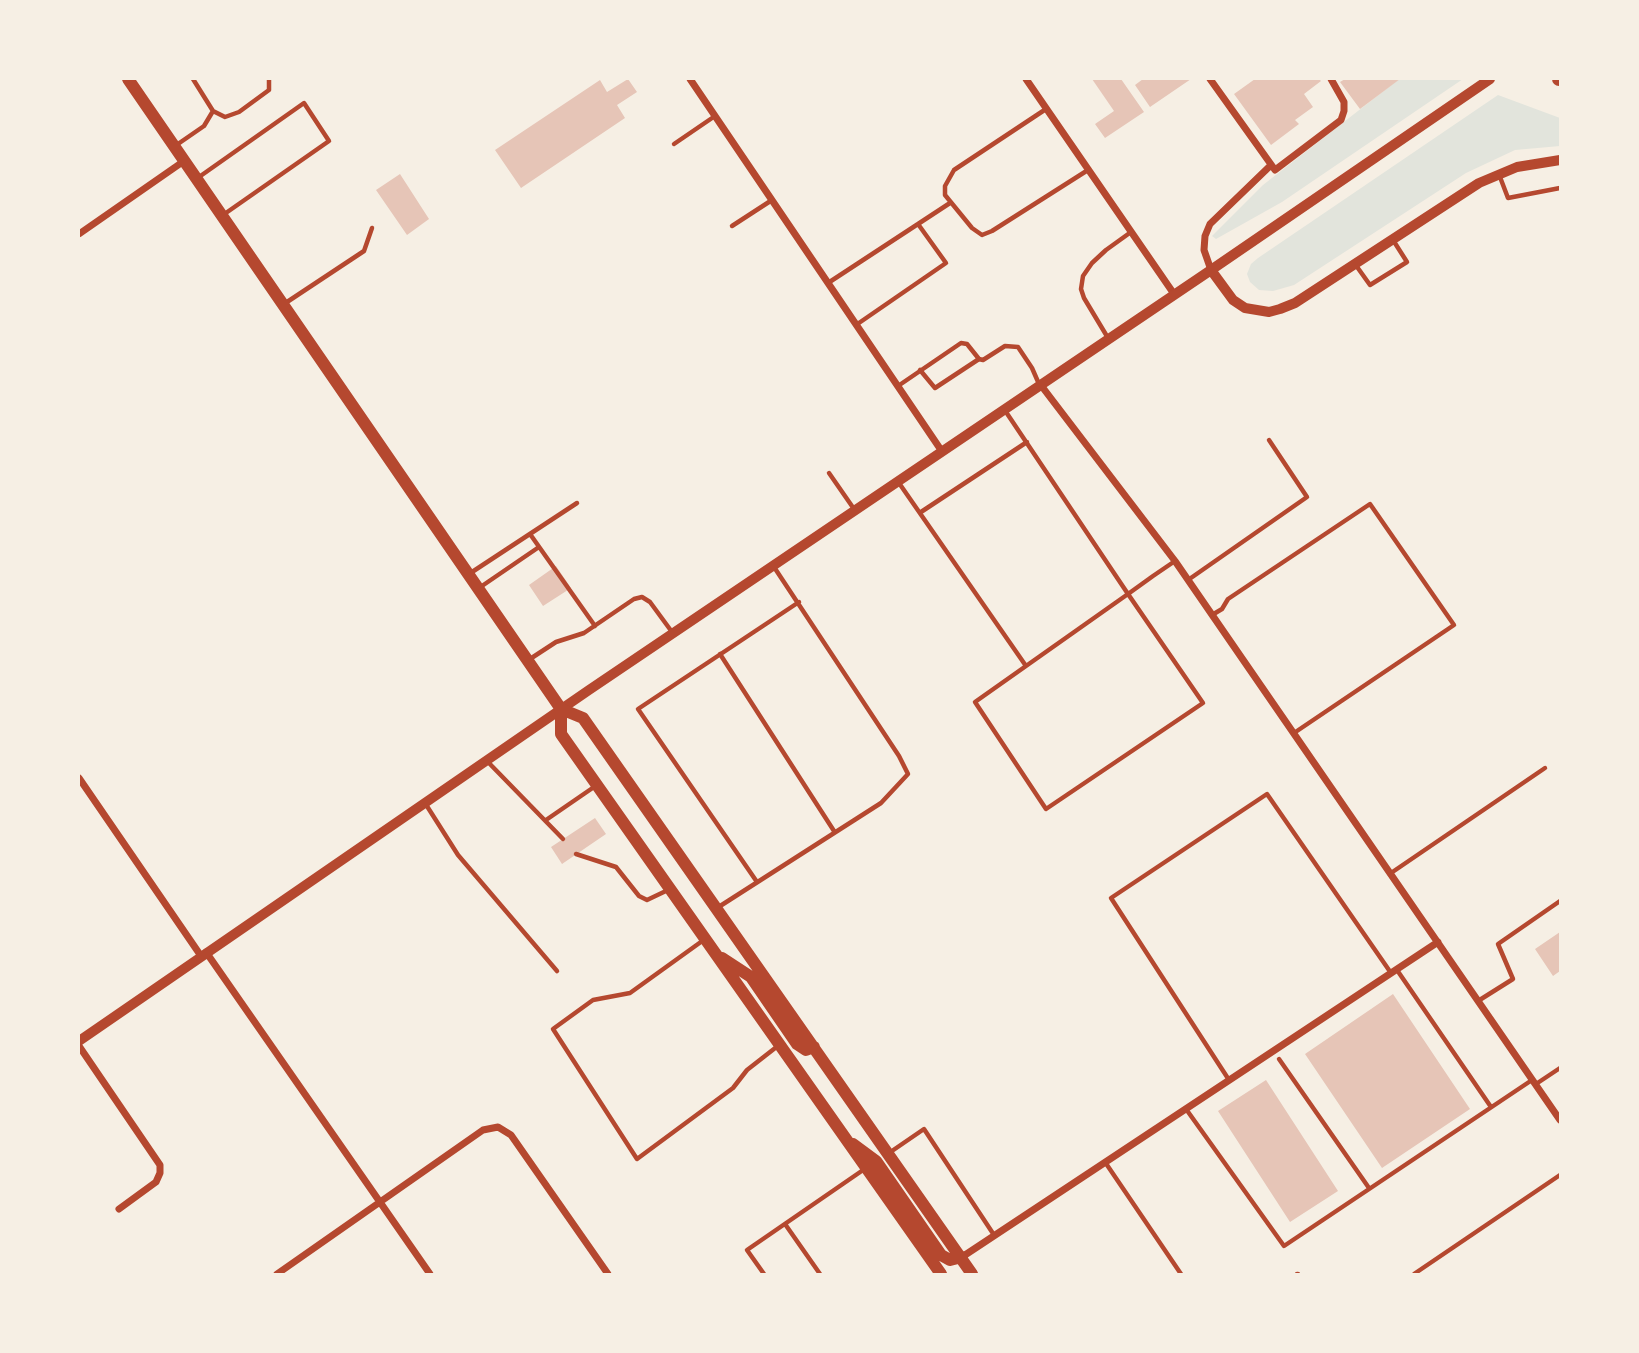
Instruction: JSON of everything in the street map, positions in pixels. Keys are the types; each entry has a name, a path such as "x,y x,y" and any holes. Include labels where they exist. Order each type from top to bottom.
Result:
{"main road":[{"path":"128,79 561,709 583,718 972,1274"},
{"path":"561,709 561,734 942,1274"},
{"path":"716,954 751,977 797,1044 806,1050 814,1047"},
{"path":"845,1137 876,1161 941,1255 950,1260 962,1257"}],"street":[{"path":"690,79 941,450"},
{"path":"1026,79 1174,294"},
{"path":"1210,79 1275,170 1341,120 1344,102 1331,79"},
{"path":"119,1209 152,1186 160,1173 157,1158 79,1044 203,954 486,760 1490,79"},
{"path":"79,234 185,160"},
{"path":"1270,166 1210,224 1205,236 1204,250 1211,270 1233,300 1245,308 1269,312 1296,303 1456,196 1499,173 1517,167 1560,160"},
{"path":"1040,384 1175,561 1560,1119"},
{"path":"79,778 430,1274"},
{"path":"962,1257 1438,942"},
{"path":"277,1274 483,1130 498,1127 511,1135 608,1274"}],"lane":[{"path":"192,79 213,111 225,117 239,112 269,90 269,79"},
{"path":"197,179 304,103 329,141 222,216"},
{"path":"1046,108 954,170 945,186 945,195 950,203 972,228 982,235 1088,169"},
{"path":"175,146 204,126 213,111"},
{"path":"674,144 715,116"},
{"path":"1499,173 1508,198 1560,188"},
{"path":"732,226 772,200"},
{"path":"828,283 950,203"},
{"path":"856,325 946,263 918,224"},
{"path":"283,304 364,251 372,228"},
{"path":"1109,338 1084,298 1081,289 1083,276 1105,250 1131,232"},
{"path":"1355,263 1370,285 1407,262 1392,239"},
{"path":"898,386 961,343 967,344 979,359"},
{"path":"920,370 935,388 979,359 988,359 1005,346 1018,347 1040,384"},
{"path":"1004,408 1128,594 1203,703 1046,809 975,702 1128,594 1175,561"},
{"path":"1188,580 1307,497 1269,440"},
{"path":"921,512 1027,442"},
{"path":"829,473 854,509"},
{"path":"897,480 1026,666"},
{"path":"468,575 577,503"},
{"path":"1212,615 1222,609 1228,599 1370,504 1454,625 1294,733"},
{"path":"530,534 595,626"},
{"path":"478,589 539,547"},
{"path":"716,908 881,803 908,774 899,756 773,565"},
{"path":"528,661 556,642 575,638 634,599 642,597 650,602 672,633"},
{"path":"757,882 638,709 799,602"},
{"path":"720,654 834,831"},
{"path":"486,760 563,839"},
{"path":"1390,873 1545,768"},
{"path":"546,820 597,785"},
{"path":"1230,1080 1111,898 1267,794 1491,1107"},
{"path":"425,802 458,855 557,971"},
{"path":"576,854 615,867 639,896 647,900 670,889"},
{"path":"1478,1001 1513,979 1498,944 1560,901"},
{"path":"705,939 630,993 593,1000 553,1029 637,1158 733,1088 747,1070 780,1044"},
{"path":"1279,1059 1369,1188"},
{"path":"1186,1109 1284,1246 1491,1107 1560,1068"},
{"path":"889,1153 924,1129 995,1235"},
{"path":"1105,1162 1181,1274"},
{"path":"764,1274 747,1250 866,1168"},
{"path":"1414,1274 1560,1175"},
{"path":"785,1224 820,1274"}],"shaded area":[{"path":"1399,79 1463,79 1282,202 1216,239 1212,236 1263,185"},
{"path":"1498,95 1560,118 1560,146 1515,150 1466,173 1294,285 1273,291 1259,290 1250,282 1247,274 1251,264 1258,258"}],"building":[{"path":"628,79 637,92 617,105 625,118 521,188 495,150 600,80 607,92"},
{"path":"1092,79 1121,79 1144,112 1105,138 1095,124 1114,111"},
{"path":"1143,79 1191,79 1150,107 1135,85"},
{"path":"1255,79 1321,81 1304,94 1313,107 1295,120 1299,124 1271,145 1234,94"},
{"path":"1345,79 1400,79 1360,109 1340,82"},
{"path":"400,174 429,219 407,235 376,190"},
{"path":"556,566 571,588 543,606 529,585"},
{"path":"595,818 606,834 562,864 551,847"},
{"path":"1560,932 1560,971 1553,976 1535,949"},
{"path":"1393,994 1470,1109 1382,1168 1305,1054"},
{"path":"1266,1080 1338,1191 1290,1222 1218,1111"}]}
